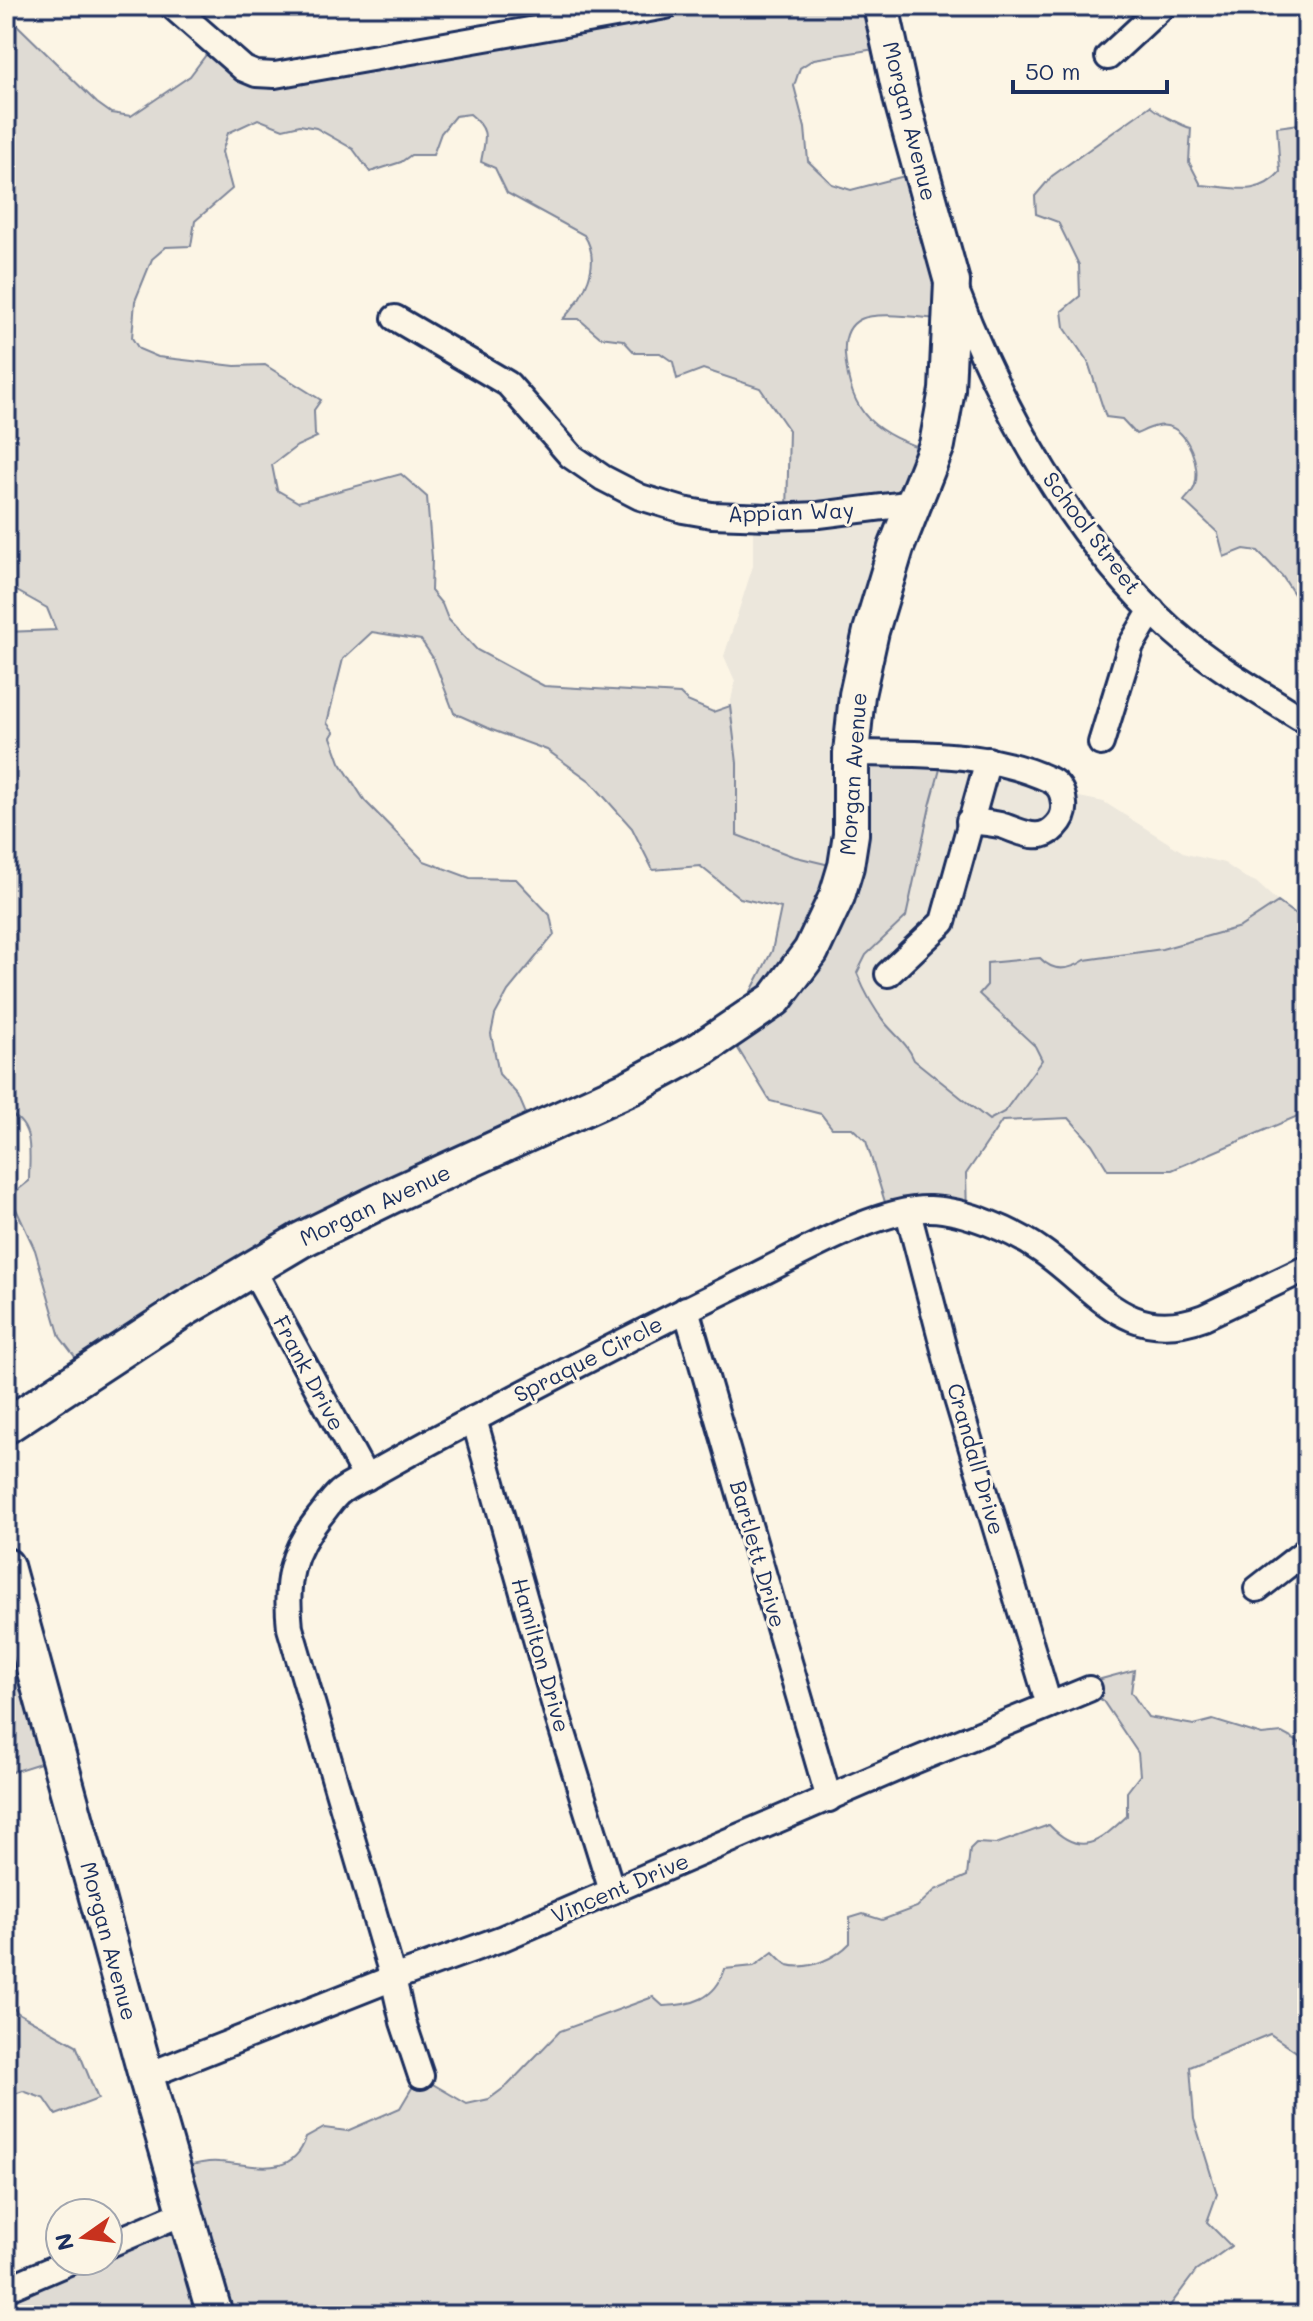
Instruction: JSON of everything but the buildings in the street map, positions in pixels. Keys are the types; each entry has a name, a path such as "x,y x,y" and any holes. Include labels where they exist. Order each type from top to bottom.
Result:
{"street":[{"path":"172,6 244,69 256,74 275,75 666,6"},
{"name":"Morgan Avenue","path":"6,1426 183,1310 301,1240 631,1087 700,1050 775,999 811,951 837,896 851,834 851,753 857,695 871,631 896,548 937,445 947,390 952,282 902,101 881,6"},
{"path":"1108,57 1163,6"},
{"name":"School Street","path":"952,282 1002,395 1031,450 1100,550 1173,631 1254,689 1307,722"},
{"name":"Appian Way","path":"395,318 508,384 571,456 603,478 640,497 712,515 769,517 819,515 915,503"},
{"path":"1101,743 1131,645 1152,610"},
{"path":"851,753 927,754 988,760 1017,767 1054,782 1061,790 1065,809 1055,828 1048,833 1031,836 1000,825 969,821"},
{"path":"888,974 943,922 988,760"},
{"name":"Spraque Circle","path":"421,2076 290,1628 286,1599 297,1550 308,1531 340,1493 474,1419 686,1309 845,1231 901,1211 928,1209 955,1212 996,1227 1045,1252 1124,1315 1141,1323 1187,1324 1307,1268"},
{"name":"Crandall Drive","path":"908,1212 957,1399 1049,1705"},
{"name":"Frank Drive","path":"252,1268 366,1478"},
{"name":"Bartlett Drive","path":"686,1309 829,1799"},
{"name":"Hamilton Drive","path":"474,1419 558,1717 612,1891"},
{"path":"1257,1589 1307,1550"},
{"name":"Morgan Avenue","path":"6,1566 215,2315"},
{"name":"Vincent Drive","path":"146,2076 503,1938 1089,1689"},
{"path":"124,2238 185,2212"},
{"path":"6,2289 44,2273"}],"shaded area":[{"path":"6,6 11,6 11,19 97,103 111,113 131,116 190,76 215,43 262,67 565,22 561,6 878,6 887,47 814,59 800,68 794,86 805,128 808,161 832,184 851,190 920,172 947,320 902,316 861,319 847,334 845,350 853,394 869,420 895,438 932,452 918,493 787,513 789,430 760,388 703,369 677,379 673,362 660,353 635,353 623,340 600,337 579,319 563,319 578,301 588,279 592,257 589,246 584,235 507,193 495,168 481,162 484,130 470,114 455,116 441,133 433,155 411,155 401,162 370,172 353,149 316,128 300,125 283,129 258,119 228,133 222,152 232,189 195,221 191,246 166,247 152,259 135,301 132,338 139,349 158,357 235,366 265,365 321,400 314,410 317,437 297,446 272,465 277,490 298,502 401,474 427,497 432,558 431,591 442,604 448,619 477,650 544,686 680,694 687,701 713,712 730,706 737,763 737,835 792,856 838,867 849,762 943,758 906,917 866,955 857,973 877,1012 914,1060 989,1120 1004,1112 1042,1060 1035,1046 979,994 987,985 987,963 1040,958 1051,966 1062,968 1085,960 1162,949 1240,927 1278,902 1307,923 1307,1112 1172,1170 1108,1170 1092,1144 1069,1118 1002,1121 966,1174 967,1215 889,1215 866,1141 852,1128 832,1128 821,1114 770,1101 729,1034 772,951 781,908 740,898 700,866 653,870 632,828 590,781 547,750 454,713 433,658 421,640 372,632 343,659 327,723 334,732 331,737 340,762 365,801 424,861 470,878 516,879 550,915 554,935 508,991 495,1015 491,1034 499,1074 518,1095 532,1128 85,1370 60,1337 35,1250 10,1196 29,1181 30,1151 22,1124 6,1113 6,632 56,630 47,608 6,585"},
{"path":"1150,106 1191,128 1189,162 1201,185 1234,189 1262,185 1280,172 1277,127 1307,123 1307,589 1294,594 1258,551 1244,549 1224,557 1218,533 1184,501 1193,489 1196,477 1194,459 1187,441 1167,426 1136,434 1122,419 1106,417 1088,362 1064,327 1062,311 1080,296 1079,265 1058,222 1036,214 1035,196 1052,176"},
{"path":"896,504 838,867 792,856 737,834 737,763 730,706 735,681 724,656 753,566 753,517"},
{"path":"943,758 1064,794 1104,802 1186,854 1224,863 1256,882 1278,902 1240,927 1162,949 1086,960 1075,967 1061,970 1046,964 988,963 987,985 979,994 1035,1046 1042,1060 1004,1112 989,1120 914,1060 909,1047 866,997 857,973 866,955 906,917"},
{"path":"6,1601 56,1758 6,1774"},
{"path":"1134,1670 1131,1692 1148,1717 1194,1725 1213,1720 1262,1735 1282,1733 1307,1744 1307,2059 1270,2034 1190,2067 1194,2119 1217,2194 1207,2222 1231,2246 1196,2271 1163,2315 6,2315 6,2288 44,2272 44,2277 124,2277 124,2238 180,2214 175,2169 208,2162 281,2165 300,2151 306,2138 324,2128 347,2131 400,2108 419,2076 467,2104 489,2099 508,2085 560,2031 653,1997 663,2006 693,2002 715,1988 725,1969 754,1966 773,1952 786,1964 796,1966 830,1958 850,1943 850,1918 863,1914 882,1920 917,1907 935,1890 967,1876 970,1849 976,1843 996,1844 1049,1825 1060,1835 1080,1844 1098,1839 1127,1816 1127,1792 1140,1775 1138,1753 1103,1701 1086,1689 1094,1681"},
{"path":"6,2000 18,2013 76,2045 98,2099 56,2115 45,2099 23,2091 6,2097"}]}
